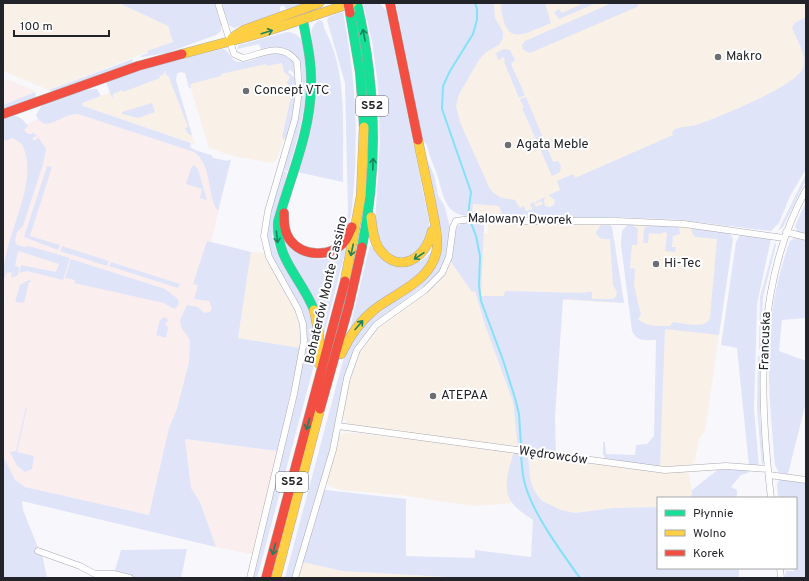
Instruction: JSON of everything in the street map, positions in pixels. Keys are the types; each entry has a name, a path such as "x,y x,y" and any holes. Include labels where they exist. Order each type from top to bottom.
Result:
{"main road":[{"path":"229,40 244,30 319,3"},
{"name":"Bohaterów Monte Cassino","path":"276,578 358,268 370,203 373,153 372,103 369,71 355,7 348,3"},
{"path":"328,384 343,348 360,323 375,309 415,284 432,266 437,250 432,208 390,3"},
{"path":"3,114 138,66 229,40 261,33 355,7"},
{"name":"Bohaterów Monte Cassino","path":"266,578 349,266 361,197 364,149 363,103 357,46 355,7"},
{"path":"300,10 310,58 311,93 305,130 278,222 277,236 283,257 308,297 314,313 319,334 320,348 318,386"},
{"path":"288,185 283,216 285,230 291,241 299,248 314,254 330,253 344,242 351,230 361,197"},
{"path":"370,203 373,233 377,246 389,258 403,262 417,258 429,246 433,228 432,208"}],"street":[{"path":"218,3 233,52 240,58 269,50 285,52 297,62 299,77 295,119 268,211 264,236 269,257 298,309 303,324 304,341 294,394 250,578"},
{"name":"Francuska","path":"771,497 768,472 765,391 766,325 773,278 785,235 806,190"},
{"name":"Malowany Dworek","path":"338,426 347,378 357,350 363,340 383,318 435,281 444,269 449,256 454,223 458,220 617,221 684,224 806,237"},
{"path":"295,578 312,523 338,426"},
{"name":"Wędrowców","path":"338,426 665,470 726,466 768,472 806,480"},
{"path":"38,551 80,566 95,574 114,574 130,578"}],"shaded area":[{"path":"3,3 119,3 168,26 173,42 49,90 3,71"},
{"path":"119,3 215,3 221,23 221,31 216,35 166,53 142,57 140,56 148,53 147,51 173,42 168,26"},
{"path":"221,3 304,3 287,9 283,5 280,7 280,12 234,28 229,25"},
{"path":"379,3 386,10 429,221 425,246 410,257 396,257 383,248 375,224 380,143 378,85 372,41 363,4"},
{"path":"396,3 494,3 495,18 503,32 503,38 499,45 486,52 479,60 459,94 456,106 460,122 489,187 494,193 503,198 515,200 520,208 524,206 526,211 532,209 530,204 534,202 536,207 543,204 541,201 535,202 545,197 545,206 550,207 554,205 555,201 549,195 560,190 557,181 573,174 575,178 673,135 672,132 675,129 696,125 722,115 756,100 787,83 798,75 803,68 804,57 792,27 795,23 806,17 806,169 790,196 779,223 771,231 681,220 618,217 519,218 503,216 499,206 473,204 472,216 456,213 450,209 444,197 427,145 422,140"},
{"path":"494,3 806,3 806,101 731,227 697,221 618,217 519,218 503,216 472,216 474,192 450,107 495,18"},
{"path":"501,3 545,3 551,23 523,34 510,32 506,27"},
{"path":"584,3 594,3 559,19 554,12 559,9 562,13"},
{"path":"612,3 639,4 637,7 530,53 523,50 522,45 525,41"},
{"path":"343,12 353,81 356,126 352,209 349,223 345,230 348,211 345,83 327,20 328,17"},
{"path":"320,20 323,23 324,29 333,47 341,85 343,104 343,182 297,172 312,43 311,36 314,25"},
{"path":"287,32 296,34 301,40 304,51 306,71 303,114 288,171 283,170 294,135 302,91 301,71 295,56 282,47 261,49 259,44 237,49 239,45"},
{"path":"222,49 225,50 237,62 249,61 273,53 286,57 293,62 296,75 290,70 288,72 296,79 295,94 287,138 284,140 282,137 291,97 287,82 290,77 284,72 282,63 267,66 266,64 221,74 221,76 190,84 191,88 189,88 185,73 180,72 177,74 176,80 192,135 188,134 185,128 188,127 168,75 166,76 166,70 163,75 159,76 160,78 123,92 122,90 113,94 112,98 106,82 151,67"},
{"path":"504,49 510,50 515,60 511,64 525,95 519,98 504,62 504,57 498,60 496,53"},
{"path":"133,59 132,64 53,92 49,90"},
{"path":"282,63 290,77 293,97 290,121 277,159 272,163 233,156 209,148 189,82 258,65 266,64 267,66"},
{"path":"169,70 195,144 83,106 82,103"},
{"path":"9,80 35,92 3,105 3,81"},
{"path":"97,89 101,96 82,103 83,106 191,143 190,147 211,155 213,158 227,161 231,159 218,211 214,205 207,172 200,158 194,152 78,114 65,117 49,124 44,124 36,115 42,105 84,90"},
{"path":"35,92 36,98 3,110 3,105"},
{"path":"526,97 553,162 558,161 561,166 560,172 552,176 522,108 524,107 520,99"},
{"path":"152,103 155,112 138,118 122,114 122,112"},
{"path":"68,106 195,151 211,155 213,158 227,161 231,159 211,242 251,252 198,332 163,518 25,487 15,480 3,456 3,310 5,301 3,294 3,129 20,130 26,124"},
{"path":"14,115 22,119 28,126 24,130 28,134 32,134 33,132 37,136 32,138 35,141 38,137 46,149 43,164 23,226 17,232 15,241 17,245 25,247 29,246 70,258 63,280 27,271 19,273 21,265 56,272 59,264 18,251 15,266 19,267 18,275 12,278 11,272 6,273 5,277 3,278 9,245 20,210 27,176 27,159 22,144 13,138 5,141 3,135 3,119"},
{"path":"428,161 434,175 438,195 445,207 450,228 446,256 440,271 434,278 374,323 355,348 331,450 293,578 285,578 345,353 363,326 433,270"},
{"path":"194,165 198,169 207,200 200,198 202,189 186,184 191,168"},
{"path":"47,166 52,167 30,236 60,245 58,250 24,237"},
{"path":"283,171 287,172 272,236 276,250 305,300 314,326 314,365 257,578 252,578 290,421 307,338 302,310 270,252 267,238 270,212"},
{"path":"806,174 806,180 783,227 778,231"},
{"path":"806,202 806,235 798,233 795,226"},
{"path":"465,222 479,222 484,226 481,296 504,296 505,291 585,292 586,296 586,292 592,292 592,299 613,299 617,292 613,285 610,239 600,238 596,232 601,225 609,225 612,227 624,303 563,299 555,417 556,455 518,448 513,402 485,325 475,291 472,292 451,262 456,230 458,226"},
{"path":"488,223 611,225 624,303 481,296 483,233 488,233"},
{"path":"627,225 676,226 730,233 733,239 705,431 699,439 695,461 691,466 660,468 665,329 635,327 621,244 622,231"},
{"path":"627,225 633,225 638,229 637,245 632,245 630,268 635,269 634,285 641,315 638,319 641,322 653,326 670,326 673,322 699,325 707,322 710,318 717,239 695,237 691,231 693,228 730,233 733,239 719,335 665,329 660,468 606,460 603,454 603,442 605,442 606,454 635,455 636,445 647,444 654,436 656,340 639,339 632,331 621,244 622,231"},
{"path":"647,226 676,226 679,228 680,234 673,236 672,247 676,247 675,252 665,251 667,234 665,232 659,234 649,233 648,243 643,243 644,229"},
{"path":"740,235 771,239 757,304 754,409 759,467 749,466 737,348 721,345 736,242"},
{"path":"281,238 298,251 316,259 330,258 346,249 323,338 289,261"},
{"path":"795,238 806,239 806,318 782,320 779,351 806,361 806,402 788,474 779,473 775,465 770,407 769,352 774,298 790,241"},
{"path":"207,241 251,252 238,338 300,348 278,451 185,439 191,488 200,502 216,547 22,501 23,510 42,554 47,578 3,578 3,456 15,480 25,487 149,515 169,428 177,409 189,362 190,340 181,327 180,320 187,305 198,307 204,313 210,312 212,308 209,301 194,299 198,285 193,284"},
{"path":"775,242 776,245 763,297 761,348 759,350 760,297"},
{"path":"370,245 380,258 420,262 433,251 421,274 350,328"},
{"path":"62,246 109,261 107,266 60,251"},
{"path":"251,252 265,253 291,300 298,314 301,327 300,348 238,338"},
{"path":"71,259 165,289 178,299 179,304 176,308 172,308 164,303 74,283 75,280 65,278"},
{"path":"111,262 180,284 178,288 109,266"},
{"path":"451,262 472,291 475,291 485,325 513,402 518,448 349,425 342,416 349,379 359,351 378,327 437,285"},
{"path":"29,280 33,282 29,282 24,303 15,302 20,285"},
{"path":"165,317 169,321 165,323 168,328 166,338 156,335 160,320"},
{"path":"758,355 761,356 760,416 764,461 762,466 757,409"},
{"path":"26,407 17,452 34,456 32,469 25,472 17,466 10,452 16,451"},
{"path":"344,433 357,433 514,452 509,496 513,503 473,506 400,495 340,490 330,486 326,483 338,437"},
{"path":"184,439 278,451 254,553 250,554 216,547 200,502 191,488"},
{"path":"514,452 528,454 530,479 535,492 542,501 561,510 575,513 613,508 657,507 657,569 739,569 739,578 464,578 342,571 302,562 324,491 326,490 406,499 406,556 475,558 475,550 531,557 533,520 515,506 509,498 507,492 507,478"},
{"path":"528,454 665,472 688,471 692,490 691,497 657,497 657,507 613,508 575,513 561,510 542,501 535,492 530,479"},
{"path":"720,468 749,469 748,473 741,475 731,487 737,490 737,497 691,497 692,490"},
{"path":"780,478 806,483 806,578 785,578 786,571 794,571 794,569 797,569 797,497 778,497 777,484"},
{"path":"187,549 181,578 136,578 114,573 121,550"},
{"path":"302,562 342,571 464,578 297,578"}],"waterway":[{"path":"475,3 477,9 477,20 473,34 450,71 443,86 442,109 471,192 468,215 476,236 480,256 479,286 481,301 503,360 515,398 519,414 521,445"},
{"path":"521,455 522,471 527,492 548,531 580,578"}],"traffic: fast":[{"path":"357,3 368,64 373,125 371,185 362,247"},
{"path":"350,13 360,73 364,127"},
{"path":"303,21 311,69 310,103 304,137 278,222 278,235 285,258 309,298 314,310"}],"traffic: slow":[{"path":"232,38 244,30 319,3"},
{"path":"182,54 261,33 352,3"},
{"path":"345,281 361,196 364,127"},
{"path":"341,354 347,342 359,325 374,310 412,285 429,269 434,259 437,248 436,231 418,140"},
{"path":"371,217 372,229 376,244 386,256 394,261 410,261 417,256 424,250 432,231"},
{"path":"314,310 319,334 319,364"},
{"path":"276,578 320,409"}],"traffic: jam":[{"path":"348,3 350,13"},
{"path":"390,3 418,140"},
{"path":"3,114 138,66 182,54"},
{"path":"284,213 285,230 288,237 296,246 309,252 325,253 339,247 345,241 352,227"},
{"path":"320,409 349,305 362,247"},
{"path":"266,578 345,281"}],"place":[{"name":"Makro","path":"718,57"},
{"name":"Concept VTC","path":"246,91"},
{"name":"Agata Meble","path":"508,145"},
{"name":"Hi-Tec","path":"656,264"},
{"name":"ATEPAA","path":"433,396"}]}
